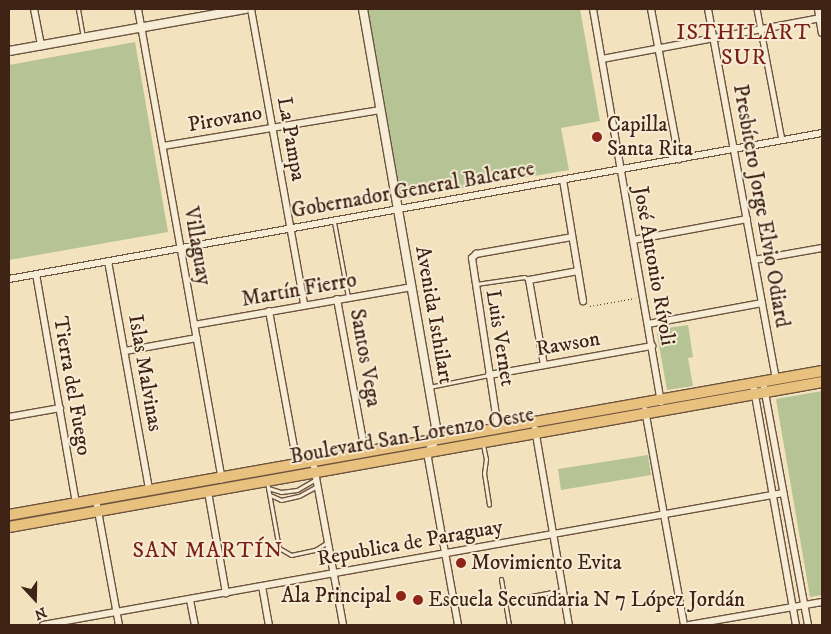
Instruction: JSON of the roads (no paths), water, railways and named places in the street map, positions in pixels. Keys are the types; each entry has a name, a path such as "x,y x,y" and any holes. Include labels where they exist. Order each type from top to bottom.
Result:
{"main road":[{"name":"Boulevard San Lorenzo Oeste","path":"759,388 776,379 822,371"},
{"name":"Boulevard San Lorenzo Oeste","path":"9,515 534,422 645,408 759,388 822,382"},
{"name":"Boulevard San Lorenzo Oeste","path":"9,527 223,489 317,479 429,452 536,433 645,408"}],"street":[{"path":"34,9 41,46"},
{"name":"Villaguay","path":"138,9 223,489"},
{"path":"9,51 245,9"},
{"name":"La Pampa","path":"251,9 304,305"},
{"name":"Avenida Isthilart","path":"363,9 410,287 429,387 437,435 436,440"},
{"name":"José Antonio Rívoli","path":"593,9 662,405"},
{"path":"651,9 679,159"},
{"name":"Presbítero Jorge Elvio Odiard","path":"708,9 776,379"},
{"path":"757,9 782,140"},
{"path":"818,9 822,33"},
{"path":"602,59 821,18"},
{"name":"Pirovano","path":"163,146 380,110"},
{"name":"Gobernador General Balcarce","path":"9,279 822,133"},
{"path":"562,180 583,301"},
{"path":"633,240 747,219"},
{"name":"Luis Vernet","path":"498,428 472,259 476,254 572,237"},
{"path":"754,260 822,248"},
{"name":"Islas Malvinas","path":"108,261 150,490"},
{"path":"544,365 529,280 578,271"},
{"name":"Tierra del Fuego","path":"36,274 76,503"},
{"name":"Martín Fierro","path":"194,325 410,287"},
{"name":"Santos Vega","path":"338,299 365,452"},
{"path":"648,324 762,303"},
{"path":"269,311 297,464"},
{"path":"125,351 197,338"},
{"name":"Rawson","path":"489,375 652,346"},
{"path":"759,388 783,493 808,625"},
{"path":"759,388 773,495 796,625"},
{"path":"9,417 60,408"},
{"path":"645,408 684,625"},
{"path":"534,422 570,625"},
{"path":"436,440 429,452 428,458 458,625"},
{"path":"313,461 343,625"},
{"path":"208,492 226,592"},
{"name":"Republica de Paraguay","path":"43,625 783,493"},
{"path":"96,500 119,625"},
{"path":"262,586 269,625"},
{"path":"190,600 195,625"},
{"path":"689,625 822,602"}],"lane":[{"path":"78,9 84,38"},
{"name":"Santos Vega","path":"334,221 348,297"},
{"path":"476,284 524,278 529,280"},
{"path":"429,387 489,375"},
{"path":"482,442 490,506"},
{"path":"269,495 281,500 299,496 317,479"},
{"path":"268,485 279,548 291,555 315,550 328,542"},
{"path":"501,579 509,625"},
{"path":"504,601 564,590"}],"place":[{"name":"Capilla Santa Rita","path":"597,137"},
{"name":"Movimiento Evita","path":"461,563"},
{"name":"Ala Principal","path":"401,596"},
{"name":"Escuela Secundaria N 7 López Jordán","path":"418,600"}],"district":[{"name":"ISTHILART SUR","path":"744,44"},
{"name":"SAN MARTÍN","path":"208,551"}]}
